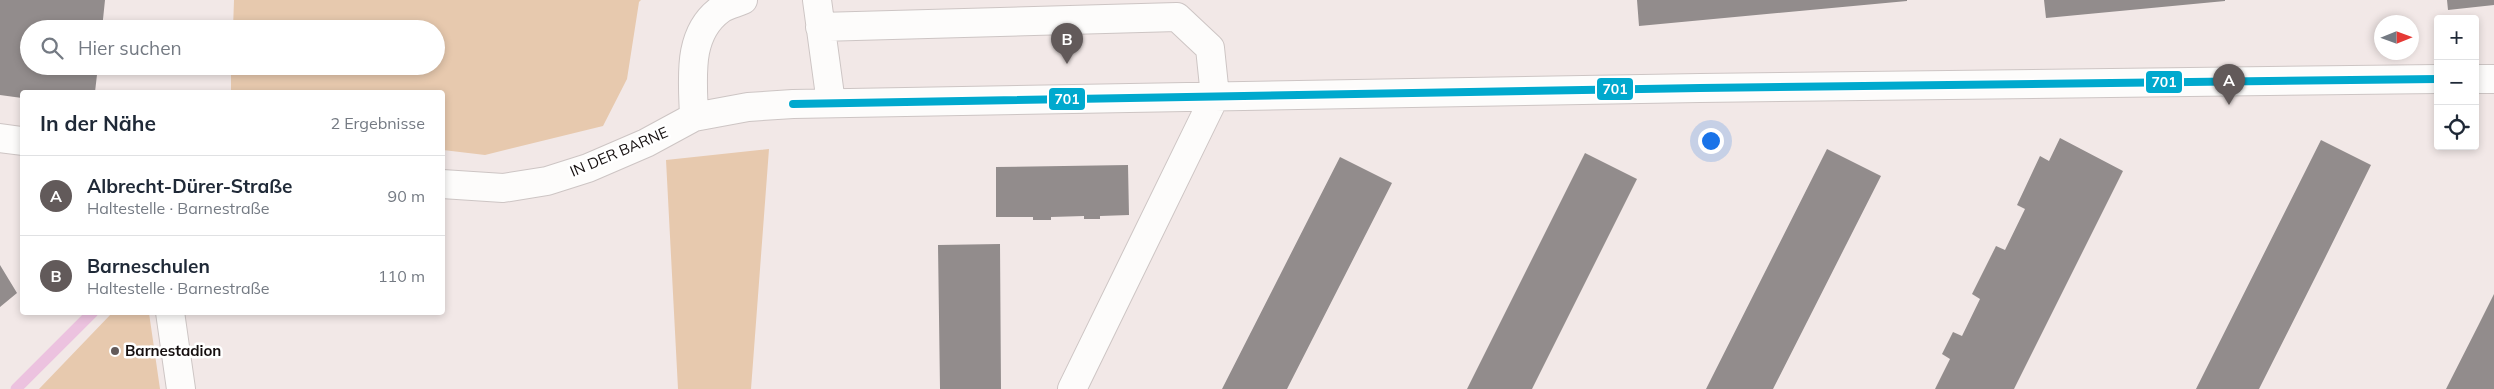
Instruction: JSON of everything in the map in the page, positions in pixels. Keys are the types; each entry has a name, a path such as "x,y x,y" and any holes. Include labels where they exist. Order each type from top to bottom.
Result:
{"street":[{"path":"694,118 693,64 700,32 721,9 743,0"},
{"path":"817,0 831,103"},
{"path":"820,27 1177,17 1210,48 1215,96 1072,389"},
{"name":"IN DER BARNE","path":"445,184 503,188 547,181 588,168 646,143 694,118 748,106 1215,96 2434,79"},
{"path":"2479,79 2494,79"},
{"path":"0,138 20,140"},
{"path":"170,315 181,389"}],"shaded area":[{"path":"234,0 641,0 639,2 627,79 603,126 485,155 445,150 445,90 231,90 231,75 445,75 445,20 233,20"},
{"path":"769,149 751,389 678,389 666,160"},
{"name":"Barnestadion","path":"110,315 149,315 160,389 39,389"}],"building":[{"path":"0,0 105,0 103,20 20,20 20,75 97,75 95,90 20,90 20,98 0,95"},
{"path":"1637,0 1907,0 1907,1 1639,26"},
{"path":"2044,0 2225,0 2225,1 2046,18"},
{"path":"2447,0 2494,0 2494,5 2448,10"},
{"path":"2060,138 2123,171 2014,389 1935,389 1950,359 1942,354 1953,332 1962,336 1980,299 1972,294 1996,246 2005,250 2025,209 2017,205 2040,156 2049,161"},
{"path":"2321,140 2371,165 2323,262 2259,389 2196,389"},
{"path":"1827,149 1881,176 1773,389 1706,389"},
{"path":"1585,153 1637,179 1532,389 1467,389"},
{"path":"1340,157 1392,183 1287,389 1222,389"},
{"path":"1128,165 1129,215 1100,216 1100,219 1084,219 1084,216 1051,217 1051,220 1033,220 1033,217 996,217 996,167"},
{"path":"1000,244 1001,389 940,389 938,245"},
{"path":"0,265 17,293 0,307"},
{"path":"2494,294 2494,389 2446,389 2478,326"}],"waterway":[{"path":"16,389 90,315"}],"transit line":[{"name":"701","path":"793,104 1700,88 2434,79"}],"place":[{"name":"Barneschulen","path":"1067,64"},
{"name":"Albrecht-Dürer-Straße","path":"2229,105"},
{"name":"Barnestadion","path":"115,351"}]}
